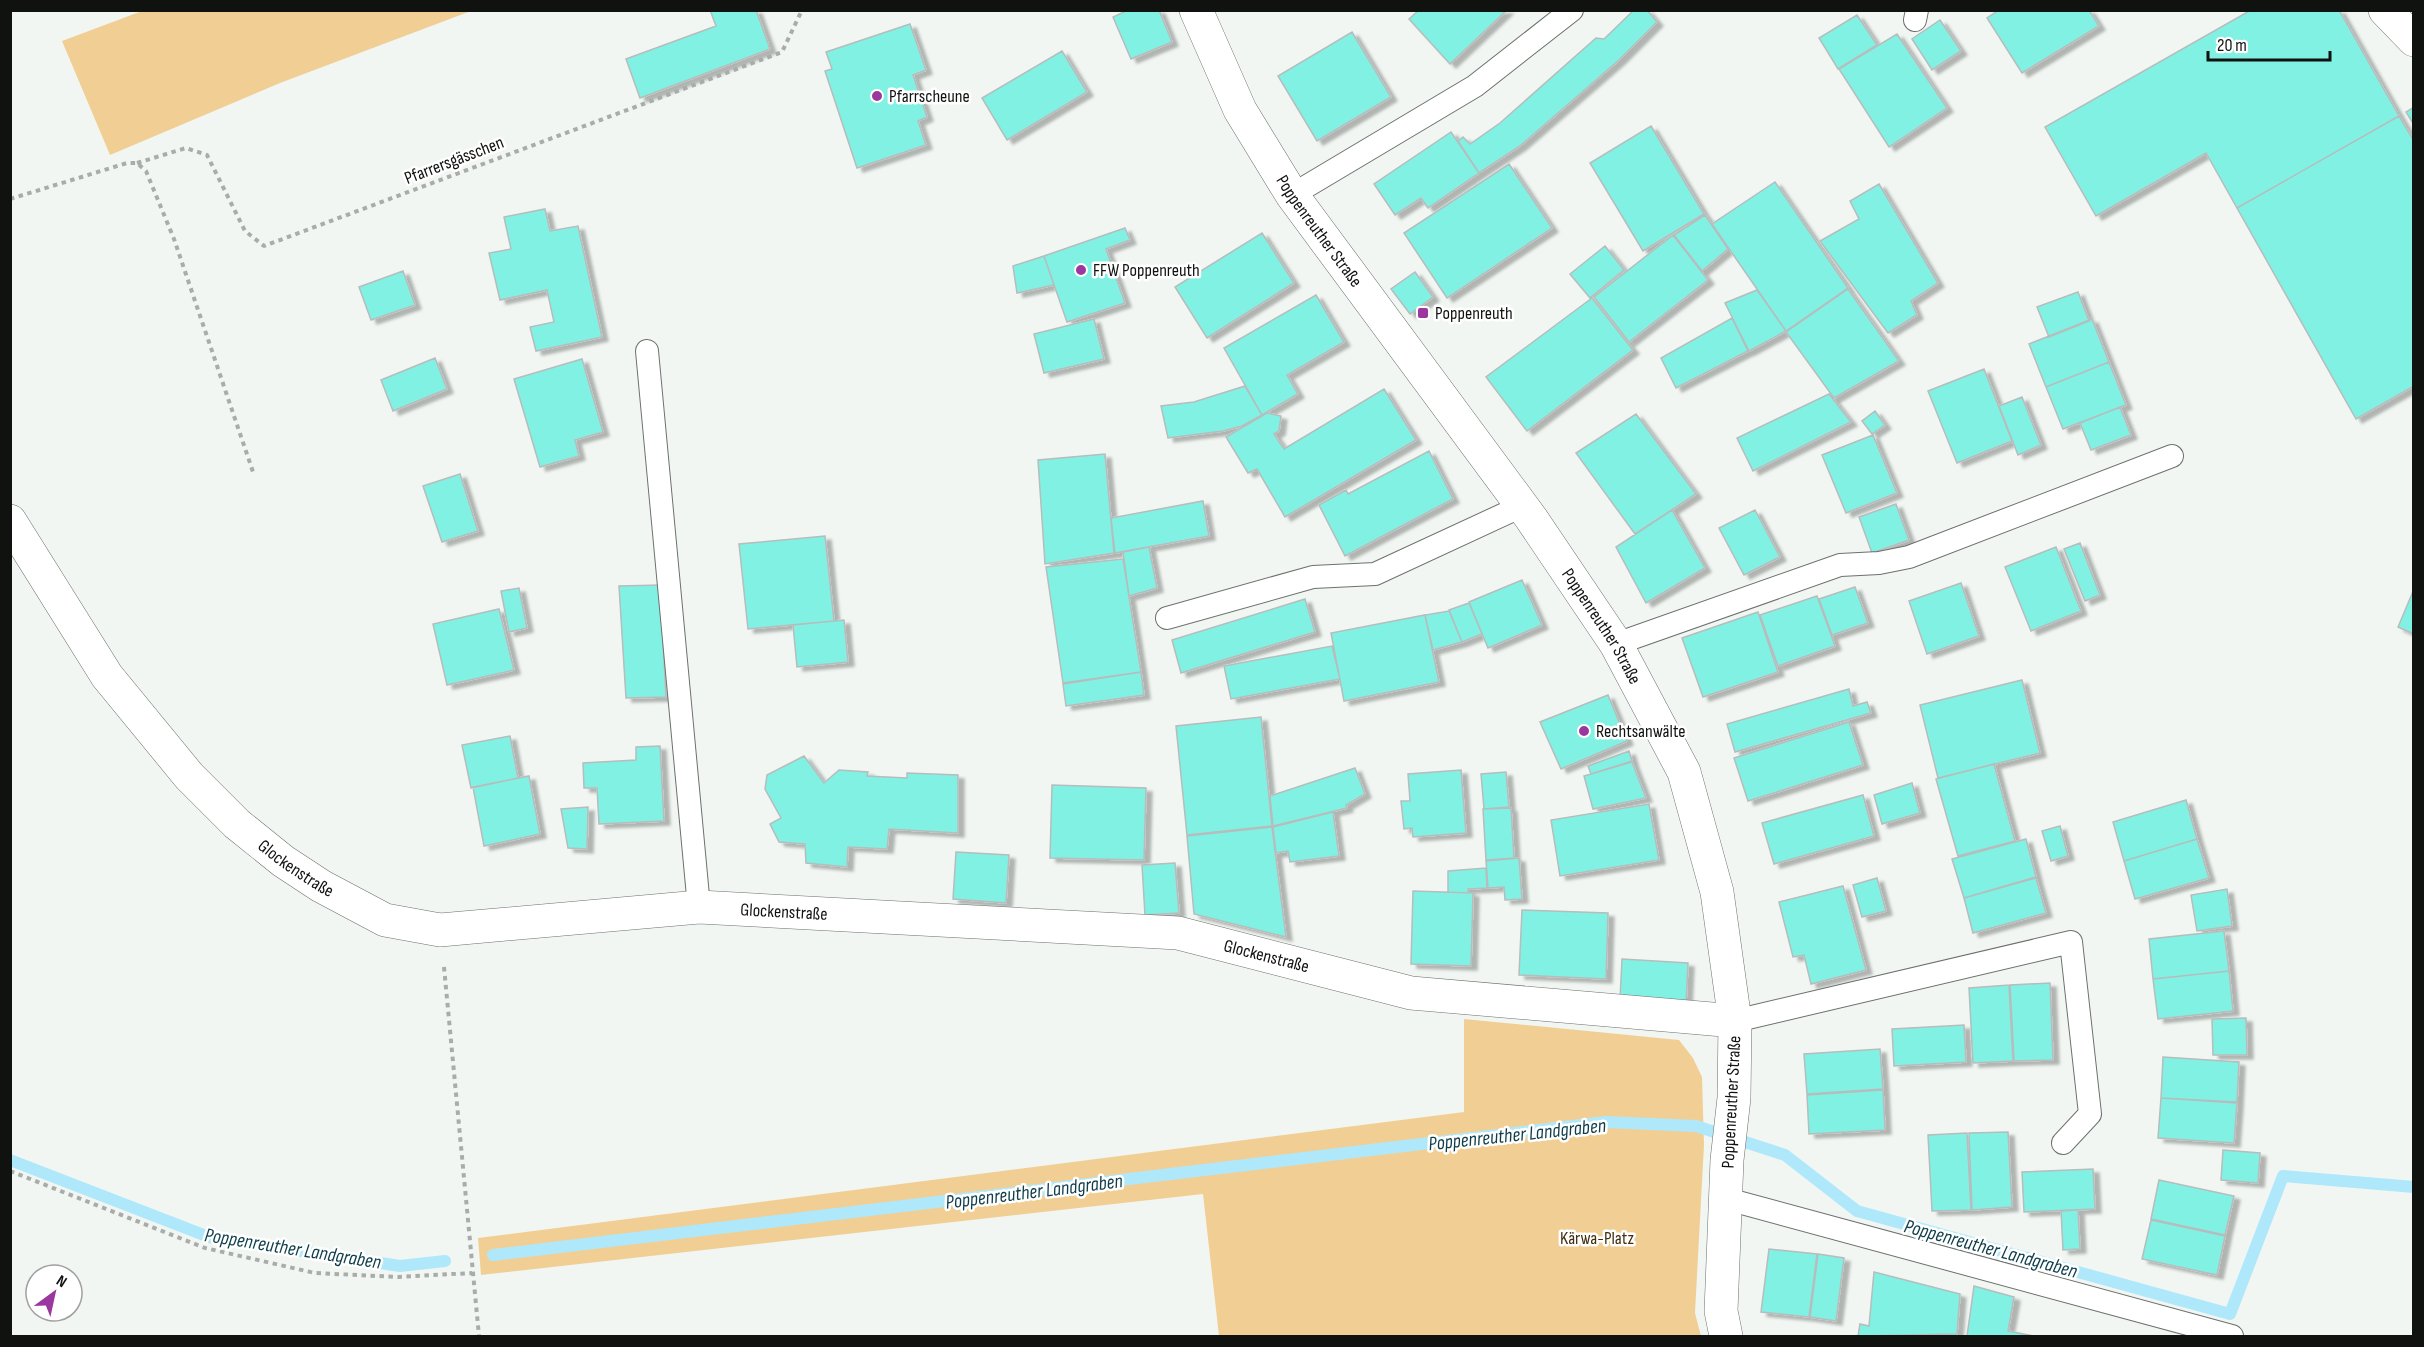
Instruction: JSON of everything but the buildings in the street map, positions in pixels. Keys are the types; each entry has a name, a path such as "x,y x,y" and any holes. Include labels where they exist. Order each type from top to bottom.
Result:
{"street":[{"name":"Poppenreuther Straße","path":"1196,10 1240,110 1292,195 1522,506 1616,644 1684,772 1717,892 1735,1020 1734,1098 1727,1160 1721,1311 1726,1336"},
{"path":"2385,10 2414,40"},
{"name":"Glockenstraße","path":"10,520 108,676 189,776 237,824 283,861 321,886 385,920 440,930 699,907 1178,933 1411,993 1735,1020"}],"lane":[{"path":"1292,195 1475,86 1572,10"},
{"path":"647,351 699,907"},
{"path":"1616,644 1840,565 1879,563 1910,557 2172,456"},
{"path":"1167,618 1313,577 1375,574 1522,506"},
{"path":"1735,1020 2072,942 2090,1114 2063,1143"},
{"path":"1727,1199 2232,1336"}],"path":[{"name":"Pfarrersgässchen","path":"10,200 186,148 207,155 244,231 264,246 782,52 802,10"},
{"path":"137,163 146,171 174,239 253,472"},
{"path":"440,930 479,1336"},
{"path":"10,1171 205,1248 315,1273 398,1277 472,1273"}],"green space":[{"path":"142,11 471,11 280,83 110,155 62,41"},
{"name":"Kärwa-Platz","path":"1464,1019 1679,1040 1693,1058 1702,1077 1704,1145 1695,1313 1701,1336 1219,1336 1203,1194 481,1275 478,1238 1464,1112"}],"waterway":[{"name":"Poppenreuther Landgraben","path":"493,1255 1606,1122 1696,1126 1785,1155 1857,1211 2230,1314 2283,1176 2414,1187"},
{"name":"Poppenreuther Landgraben","path":"10,1160 209,1237 400,1266 445,1261"}],"place":[{"name":"Pfarrscheune","path":"877,96"},
{"name":"FFW Poppenreuth","path":"1081,270"},
{"name":"Poppenreuth","path":"1423,313"},
{"name":"Rechtsanwälte","path":"1584,731"}]}
